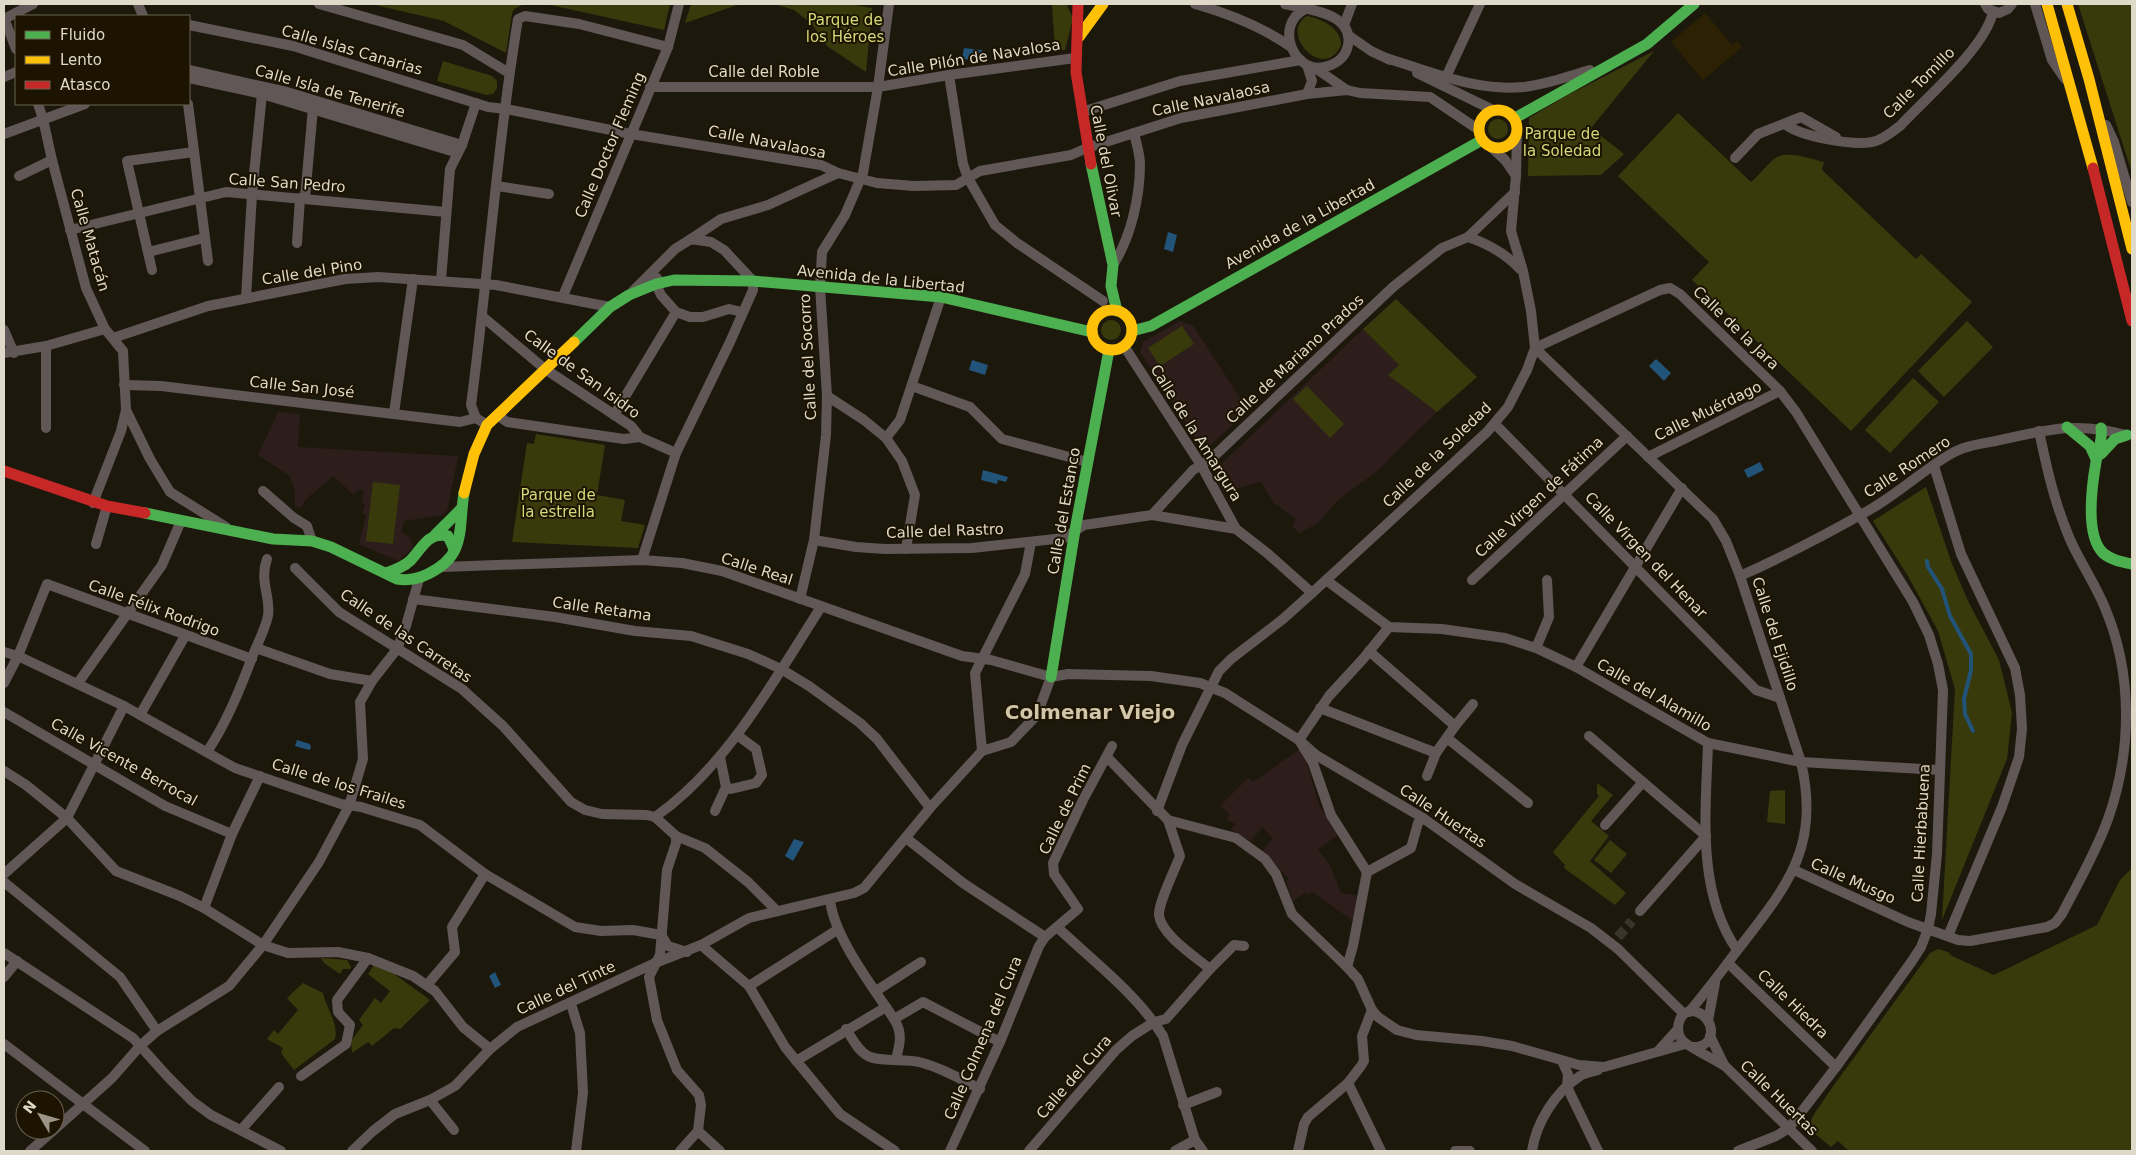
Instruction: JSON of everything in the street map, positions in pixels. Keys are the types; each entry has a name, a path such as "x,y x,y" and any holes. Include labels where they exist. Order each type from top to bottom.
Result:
{"street":[{"path":"15,46 4,19 33,4"},
{"path":"318,4 463,45 509,73"},
{"name":"Calle Doctor Fleming","path":"563,296 668,47 679,4"},
{"name":"Calle del Socorro","path":"800,599 814,540 826,435 827,396 820,287 822,252 845,215 863,173 878,87 889,4"},
{"name":"Calle del Olivar","path":"1078,4 1075,58 1087,148 1113,265 1111,286 1117,311"},
{"path":"1084,4 1093,6 1102,4"},
{"path":"1076,40 1102,4"},
{"path":"1195,4 1243,20 1274,35 1291,47 1308,64 1347,90"},
{"path":"1082,112 1180,81 1308,64 1325,68 1342,58 1346,50 1348,35 1344,25 1332,17 1285,4"},
{"path":"1344,25 1352,4"},
{"path":"1446,77 1480,4"},
{"path":"1515,118 1647,44 1694,4"},
{"path":"1985,4 1993,12 2004,12 2012,4"},
{"path":"2035,4 2052,60 2069,85"},
{"path":"2047,4 2096,179 2132,321"},
{"path":"2067,4 2132,249"},
{"path":"1291,47 1290,25 1298,12 1305,9"},
{"name":"Calle Tomillo","path":"1785,124 1797,132 1825,139 1861,144 1876,141 1900,126 1980,42 1991,22 1993,12"},
{"path":"487,425 476,418 471,405 483,317 509,73 518,19 525,16 579,24 668,47"},
{"name":"Calle Islas Canarias","path":"190,25 293,46 488,107 506,108"},
{"path":"1348,35 1371,51 1493,110 1503,110 1515,118 1518,132 1515,192 1510,231 1531,311 1536,348"},
{"name":"Calle Pilón de Navalosa","path":"878,87 949,75 1075,58"},
{"path":"1386,58 1446,77 1490,86 1523,87 1608,65"},
{"path":"1306,94 1312,81 1308,64"},
{"name":"Calle Isla de Tenerife","path":"190,70 287,92 460,149"},
{"path":"949,75 963,164 968,178 995,224 1018,243 1103,301"},
{"name":"Calle Isla de Tenerife","path":"190,78 262,94 460,149"},
{"name":"Calle del Roble","path":"650,87 878,87"},
{"name":"Calle Navalaosa","path":"506,108 631,134 821,165 860,180 922,186 956,185 980,171 1071,155 1180,118 1306,94 1347,90 1360,93 1430,97 1484,139"},
{"path":"246,298 252,194 262,94"},
{"path":"2094,101 2114,142 2132,202"},
{"path":"441,280 450,169 460,149 476,103"},
{"name":"Calle Matacán","path":"38,105 44,119 52,160 86,288 104,329 123,351 126,410 121,431 93,503"},
{"path":"4,134 82,105"},
{"path":"188,105 208,261"},
{"path":"297,243 314,108"},
{"path":"1493,110 1484,115 1479,125 1484,139 1505,160 1516,176"},
{"name":"Calle Tomillo","path":"1735,158 1758,134 1785,124 1793,118 1801,117 1843,141"},
{"path":"1484,139 1500,148 1508,146 1518,132"},
{"path":"1113,265 1123,249 1138,187 1140,162 1134,133"},
{"name":"Avenida de la Libertad","path":"1132,331 1151,326 1484,139"},
{"path":"152,270 127,161 194,152"},
{"path":"18,176 52,160"},
{"name":"Avenida de la Libertad","path":"629,295 675,249 721,219 768,205 838,173"},
{"path":"497,186 549,194"},
{"name":"Calle San Pedro","path":"70,230 226,192 446,212"},
{"name":"Calle de Mariano Prados","path":"1152,515 1192,470 1211,459 1393,287 1442,248 1468,237 1515,192"},
{"path":"1468,237 1494,247 1510,258 1522,271"},
{"path":"148,252 204,238"},
{"path":"642,560 676,453 753,290 753,281 724,250 711,242 691,239"},
{"name":"Avenida de la Libertad","path":"656,284 663,262"},
{"name":"Calle del Pino","path":"113,338 208,306 345,279 378,277 486,284 563,296 610,306"},
{"path":"394,413 413,279"},
{"name":"Avenida de la Libertad","path":"454,549 461,524 461,509 467,476 475,446 487,425 610,306 629,295 656,284 686,280 753,281 941,297 1092,332"},
{"path":"656,284 661,295 676,312 690,318 703,317 729,309 742,312"},
{"name":"Calle del Olivar","path":"1098,317 1103,301 1111,286"},
{"name":"Calle de la Jara","path":"1536,348 1660,290 1670,288 1680,294 1780,392 1796,412 1860,515"},
{"path":"886,438 900,420 941,297"},
{"path":"1117,311 1130,321 1132,331 1131,337 1124,346 1109,350 1097,344 1092,332 1092,326 1098,317 1106,312 1117,311"},
{"path":"614,415 676,312"},
{"name":"Calle de San Isidro","path":"483,317 544,369 631,426 640,437"},
{"path":"4,330 9,353 46,346 104,329"},
{"path":"46,346 46,428"},
{"name":"Calle de la Amargura","path":"1124,346 1201,464 1236,529 1267,553 1312,593"},
{"name":"Calle de la Soledad","path":"1157,811 1182,745 1219,671 1231,659 1283,619 1495,424 1516,392 1536,348"},
{"name":"Calle del Ejidillo","path":"1536,348 1713,519 1726,541 1740,576 1804,777 1806,808 1803,839 1794,870 1766,914 1716,980 1686,1013"},
{"name":"Calle del Estanco","path":"1051,677 1075,530 1109,350"},
{"name":"Calle San José","path":"124,385 161,386 460,422 476,418"},
{"path":"912,386 970,407 1002,439 1088,462"},
{"name":"Calle Muérdago","path":"1648,457 1780,392"},
{"path":"827,396 864,420 886,438 902,461 916,495 906,549"},
{"name":"Calle Matacán","path":"126,410 150,459 170,492 233,531"},
{"path":"497,415 507,422 624,439 640,437 676,453"},
{"name":"Calle Virgen del Henar","path":"1495,424 1756,690 1780,698"},
{"path":"2067,427 2090,446 2096,459"},
{"name":"Calle Romero","path":"1740,576 1860,515 1905,487 1950,454 1965,448 2039,431 2067,427 2101,428 2130,436"},
{"path":"2101,428 2103,438 2096,459 2091,515 2095,536 2101,550 2112,558 2130,562"},
{"name":"Calle Musgo","path":"1794,870 1928,929 1958,940 1970,941 2047,927 2055,923 2062,914 2107,821 2121,774 2126,716 2121,659 2105,608 2069,538 2052,492 2039,431"},
{"name":"Calle Virgen de Fátima","path":"1472,580 1627,436"},
{"path":"2096,459 2115,439 2130,436"},
{"path":"1934,466 1961,554 2015,668 2020,695 2022,729 2019,757 2002,807 1948,936"},
{"path":"4,471 93,503 273,539 312,541 400,581 419,579 438,569 451,557 454,549 448,536 435,535"},
{"path":"1576,668 1619,592 1637,567 1682,488"},
{"path":"263,491 294,518 308,526 312,541"},
{"path":"96,544 107,506"},
{"path":"386,573 405,565 416,555 420,547 461,509"},
{"name":"Calle del Rastro","path":"814,540 856,547 906,549 972,548 1064,538 1084,525 1152,515 1236,529"},
{"name":"Calle Hierbabuena","path":"1789,1128 1836,1067 1917,954 1928,929 1931,914 1937,854 1940,770 1942,690 1938,664 1929,635 1913,602 1860,515"},
{"path":"78,683 162,565 181,520"},
{"path":"1031,542 1025,574 1007,612 981,658 976,673 982,751 1011,742 1038,715 1051,677"},
{"path":"416,555 416,562 420,568 438,569"},
{"path":"207,752 221,731 242,686 268,613 264,582 264,568 267,559"},
{"name":"Calle Real","path":"438,569 642,560 722,571 962,656 981,658 1051,677"},
{"name":"Calle de las Carretas","path":"294,568 339,612 462,690 503,726 571,802 585,810 602,814 651,816"},
{"path":"65,1121 112,1078 140,1046 157,1031 229,986 263,945 319,862 349,806 363,759 360,702 372,681 397,649 406,626 419,579"},
{"path":"1326,580 1389,627 1320,708 1299,740 1313,763 1331,816 1367,872 1353,946 1347,966"},
{"path":"1536,648 1549,617 1547,580"},
{"name":"Calle Félix Rodrigo","path":"18,656 47,584 252,659"},
{"name":"Calle Retama","path":"413,599 555,617 635,631 691,636 748,654 781,669 860,723 877,740 930,808"},
{"path":"776,910 748,882 705,848 676,836 651,816 671,806 720,757 737,735 821,607"},
{"name":"Calle del Alamillo","path":"1389,627 1451,630 1505,638 1536,648 1576,668 1708,743 1800,762 1940,770"},
{"path":"140,714 185,636"},
{"path":"256,648 330,674 372,681"},
{"path":"1370,651 1455,726"},
{"name":"Calle de los Frailes","path":"4,652 18,656 78,683 140,714 235,768 349,806 361,807 420,825 485,874 575,927 601,931 633,930 661,935"},
{"path":"4,683 18,656"},
{"name":"Calle Huertas","path":"1051,677 1068,674 1165,677 1211,686 1225,693 1299,740 1316,755 1423,818 1515,884 1615,940 1686,1013"},
{"path":"1427,776 1436,752 1473,704"},
{"path":"4,874 67,818 124,706"},
{"path":"1320,708 1436,752"},
{"name":"Calle Vicente Berrocal","path":"4,712 165,806 232,834"},
{"path":"726,787 731,789 756,783 762,775 756,749 737,735"},
{"path":"1589,736 1706,836"},
{"path":"1447,738 1528,804"},
{"path":"1708,743 1706,836 1708,867 1724,929 1737,950"},
{"name":"Calle de Prim","path":"1058,927 1078,909 1054,874 1053,863 1083,800 1108,757 1112,746"},
{"name":"Calle del Tinte","path":"355,1148 395,1114 430,1100 455,1086 490,1050 517,1027 571,1004 655,964 687,952 749,918 776,910 854,894 864,888 930,808 982,751"},
{"path":"715,811 726,787 720,757"},
{"path":"1108,757 1157,811 1168,820 1236,838 1250,847 1271,866 1288,906 1298,921 1347,966 1358,979 1372,1010 1387,1024 1408,1034 1502,1044 1529,1050 1562,1061 1604,1068"},
{"path":"4,770 67,818 116,871 180,896 204,908 263,945 288,953 338,952 368,958 398,968 435,991 464,1027 490,1050"},
{"path":"204,908 232,834 260,776"},
{"path":"1606,825 1642,782"},
{"path":"1367,872 1411,848 1418,823 1423,818"},
{"path":"1168,820 1180,856 1160,905 1159,915 1175,941 1210,969"},
{"path":"676,836 676,844 667,870 660,955 649,978 656,1020 678,1070 699,1095 701,1105 698,1131 680,1151"},
{"path":"1640,911 1706,836"},
{"path":"906,838 963,883 1045,937 1058,927 1154,1022 1163,1036 1195,1140 1204,1151"},
{"path":"427,985 455,952 452,927 485,874"},
{"path":"4,882 120,977 157,1031"},
{"path":"830,899 831,912 837,930 899,1027 901,1036 896,1059"},
{"path":"749,986 837,930"},
{"path":"661,935 668,946 687,952"},
{"name":"Calle Colmena del Cura","path":"950,1151 980,1089 1031,963 1045,937"},
{"path":"701,945 749,986 784,1047 840,1114 895,1151"},
{"name":"Calle del Cura","path":"1029,1151 1116,1050 1132,1036 1154,1022 1166,1019 1210,969 1234,946 1244,946"},
{"path":"4,953 133,1038 192,1101 211,1115 281,1151"},
{"path":"301,1076 346,1044 350,1025 338,1012 337,1000 368,958"},
{"path":"4,978 17,961"},
{"path":"876,991 921,962"},
{"name":"Calle Hiedra","path":"1728,963 1836,1067"},
{"name":"Calle del Ejidillo","path":"1708,1021 1716,980"},
{"path":"894,1019 923,1002 1000,1042"},
{"path":"571,1004 580,1033 583,1093 576,1151"},
{"path":"796,1061 846,1029 886,1007"},
{"path":"1298,1151 1302,1132 1308,1118 1348,1083 1364,1060 1362,1036 1372,1010"},
{"path":"1532,1151 1534,1140 1543,1118 1567,1086 1582,1075 1658,1051 1689,1046 1704,1046 1710,1036 1708,1021 1697,1012 1686,1013 1678,1022 1677,1030 1681,1040 1689,1046"},
{"path":"846,1029 862,1052 868,1056 876,1059 896,1059 936,1068 980,1089"},
{"path":"1658,1051 1677,1030"},
{"name":"Calle Huertas","path":"1710,1036 1725,1066"},
{"path":"4,1044 144,1151"},
{"name":"Calle Huertas","path":"1689,1046 1710,1055 1725,1066 1812,1151"},
{"path":"1562,1061 1568,1074 1567,1086 1598,1151"},
{"path":"1348,1083 1381,1151"},
{"path":"241,1130 279,1087"},
{"path":"1183,1105 1217,1092"},
{"path":"430,1100 454,1130"},
{"path":"1738,1151 1776,1136 1789,1128"},
{"path":"698,1131 720,1151"},
{"path":"31,1151 44,1140"},
{"path":"1175,1151 1195,1140"},
{"path":"355,1148 369,1151"},
{"path":"1455,1151 1470,1151"}],"shaded area":[{"path":"1705,13 1732,45 1737,41 1742,47 1703,80 1671,42"},
{"path":"1180,321 1193,326 1248,410 1210,446 1200,445 1140,352 1143,342"},
{"path":"1363,329 1399,365 1388,375 1437,412 1380,469 1338,500 1318,523 1300,533 1292,526 1296,519 1274,503 1261,482 1223,492 1214,476 1217,468"},
{"path":"278,412 300,414 298,447 458,456 447,511 442,515 404,521 401,532 410,538 413,548 398,561 359,544 366,515 362,512 365,506 361,502 364,499 361,497 365,493 360,489 353,494 333,476 305,500 301,508 295,507 295,491 290,476 258,455"},
{"path":"1300,749 1308,767 1319,805 1338,835 1318,849 1331,867 1341,893 1359,896 1354,921 1312,892 1309,895 1305,892 1293,901 1286,881 1289,879 1263,851 1273,838 1262,827 1251,841 1231,830 1235,824 1227,819 1230,814 1220,806 1248,778 1253,782"}],"green space":[{"path":"371,4 524,4 514,9 512,14 506,53 444,21"},
{"path":"546,4 670,4 664,30"},
{"path":"691,4 740,4 685,23"},
{"name":"Parque de los Héroes","path":"775,4 850,4 872,8 866,72 827,46 812,24 794,10"},
{"path":"1052,4 1066,4 1073,18 1065,50 1055,51"},
{"path":"2078,4 2132,4 2132,173"},
{"path":"1307,16 1319,19 1330,25 1338,34 1341,45 1333,55 1324,59 1315,57 1301,43 1298,33 1299,24"},
{"name":"Parque de la Soledad","path":"1654,51 1591,128 1624,154 1601,175 1528,176 1529,118 1566,96"},
{"path":"443,61 492,76 497,81 497,88 493,94 486,95 437,81"},
{"path":"1678,113 1751,182 1779,156 1792,155 1824,162 1822,170 1916,259 1921,254 1972,302 1851,431 1692,280 1709,262 1618,176"},
{"path":"1498,119 1505,122 1508,129 1505,136 1498,139 1491,136 1488,129 1491,122"},
{"path":"1396,299 1477,377 1437,412 1388,375 1399,365 1363,329"},
{"path":"1111,320 1118,323 1121,330 1118,337 1111,340 1104,337 1101,330 1104,323"},
{"path":"1967,321 1993,347 1944,397 1918,371"},
{"path":"1182,326 1194,344 1160,366 1148,348"},
{"path":"1913,378 1939,402 1890,453 1865,430"},
{"path":"1307,386 1344,424 1330,438 1293,399"},
{"name":"Parque de la estrella","path":"536,434 605,445 597,495 625,500 621,521 645,525 638,548 512,542 527,443 534,444"},
{"path":"373,482 400,485 393,544 366,541"},
{"path":"1926,487 1952,564 1968,601 1999,660 2012,713 2007,759 1942,920 1955,689 1938,631 1908,576 1873,521"},
{"path":"1597,783 1613,795 1591,821 1609,836 1590,861 1626,893 1615,905 1564,868 1565,865 1553,852 1599,796 1597,794"},
{"path":"1785,790 1785,824 1767,822 1770,791"},
{"path":"1610,840 1627,854 1611,873 1594,860"},
{"path":"2132,868 2132,1151 1849,1151 1838,1141 1831,1147 1808,1128 1813,1116 1829,1092 1930,953 1938,949 1948,952 1952,956 1994,975 2097,925 2120,880"},
{"path":"321,958 347,960 351,967 350,969 343,969 340,974 324,963"},
{"path":"374,965 390,971 430,1000 400,1029 394,1028 372,1046 368,1042 352,1053 351,1041 363,1025 359,1020 375,998 381,1003 390,991 368,974"},
{"path":"303,983 323,993 336,1033 335,1039 294,1070 281,1053 283,1048 267,1039 274,1030 278,1034 298,1010 287,998"}],"water":[{"path":"964,48 982,50 983,57 964,60 962,58"},
{"path":"1168,232 1177,235 1173,252 1164,249"},
{"path":"1656,359 1671,373 1664,381 1649,366"},
{"path":"972,360 988,365 985,375 969,370"},
{"path":"1760,462 1764,470 1748,478 1744,470"},
{"path":"983,470 1008,477 1006,482 998,480 997,484 981,480"},
{"path":"297,740 310,744 311,748 309,750 295,746"},
{"path":"794,839 804,842 793,861 785,856"},
{"path":"495,972 501,985 495,988 489,976"}],"waterway":[{"path":"1927,561 1928,567 1942,589 1950,616 1971,654 1971,670 1964,699 1965,714 1973,731"}],"tunnel":[{"path":"1618,937 1632,921"}],"traffic: fast":[{"path":"1515,118 1647,44 1694,4"},
{"path":"1132,331 1151,326 1482,140"},
{"path":"1091,164 1113,265 1111,286 1117,311"},
{"path":"574,342 610,307 629,295 656,284 674,280 753,281 941,297 1092,332"},
{"path":"1051,677 1075,530 1109,350"},
{"path":"2067,427 2090,446 2096,459"},
{"path":"2101,428 2101,441 2096,462 2091,509 2094,534 2097,545 2103,553 2113,559 2132,564"},
{"path":"2101,454 2115,439 2127,435"},
{"path":"145,513 273,539 312,541 331,547 397,579 409,580 424,576 440,567 455,550 460,530 464,493"},
{"path":"435,535 461,509"},
{"path":"386,573 399,568 411,560 426,542 435,536 448,536 454,549"}],"traffic: slow":[{"path":"1079,37 1103,4"},
{"path":"2047,4 2093,168"},
{"path":"2067,4 2089,79 2132,249"},
{"path":"1498,110 1512,115 1517,129 1512,143 1498,148 1484,143 1479,129 1484,115 1498,110"},
{"path":"1112,310 1126,316 1132,330 1126,344 1112,350 1098,344 1092,330 1098,316 1112,310"},
{"path":"464,493 474,454 487,425 574,342"}],"traffic: jam":[{"path":"1078,4 1076,72 1091,164"},
{"path":"2093,168 2132,321"},
{"path":"4,471 107,506 145,513"}],"district":[{"name":"Colmenar Viejo","path":"1090,712"}]}
